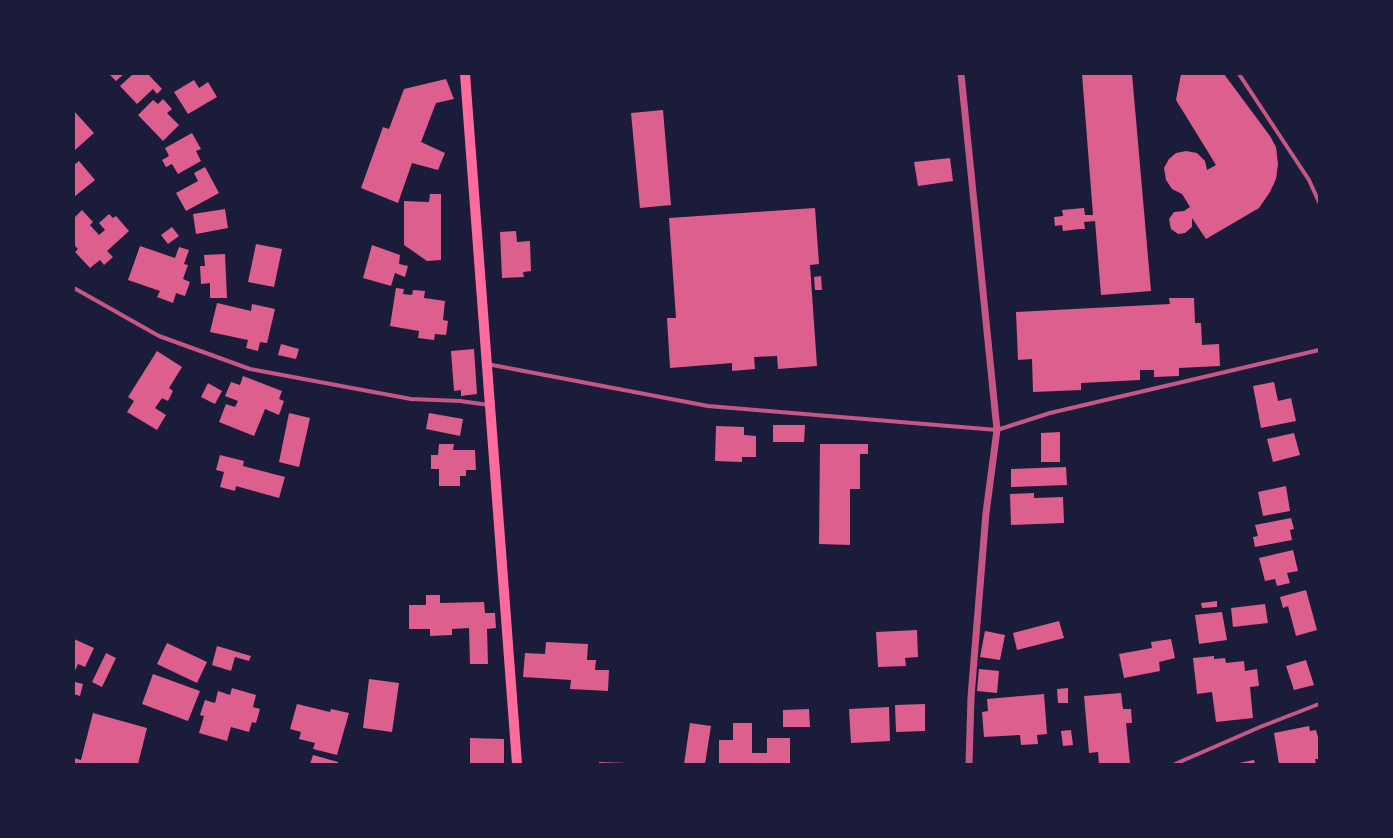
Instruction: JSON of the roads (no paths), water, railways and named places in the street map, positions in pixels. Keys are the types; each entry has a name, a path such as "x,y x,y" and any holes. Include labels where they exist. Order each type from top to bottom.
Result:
{"main road":[{"path":"465,74 517,764"}],"street":[{"path":"961,74 997,430 985,520 971,696 969,764"},
{"path":"1239,74 1309,180 1319,202"},
{"path":"74,288 159,336 250,369 411,399 460,401 489,405"},
{"path":"487,364 708,406 997,430 1050,413 1319,350"},
{"path":"1175,764 1260,727 1319,704"}]}
